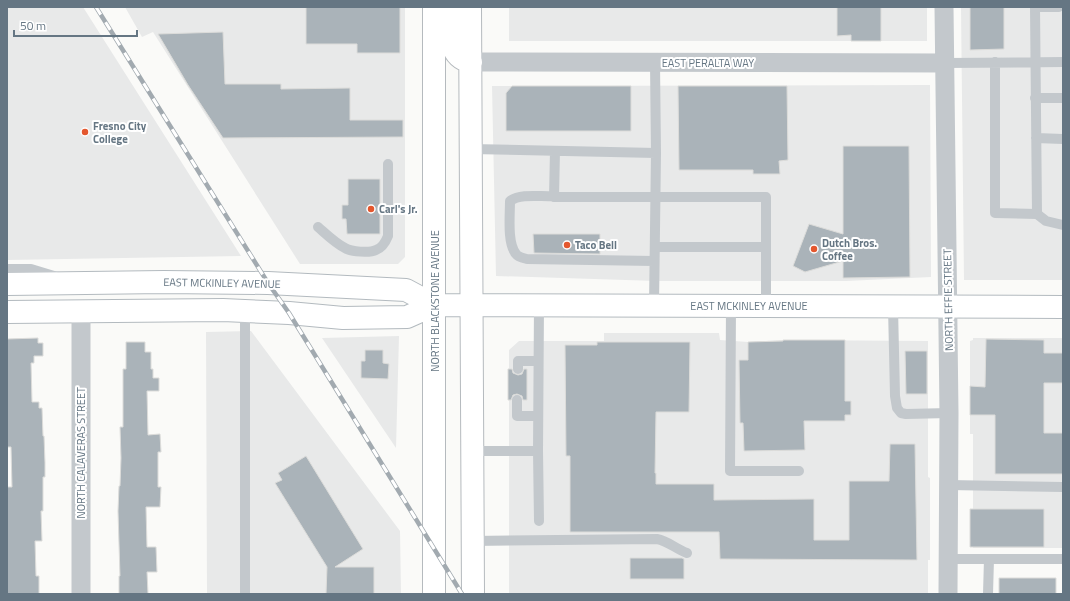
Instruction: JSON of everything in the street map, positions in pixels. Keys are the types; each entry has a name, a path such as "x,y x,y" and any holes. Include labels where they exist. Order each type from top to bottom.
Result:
{"main road":[{"name":"NORTH BLACKSTONE AVENUE","path":"434,7 434,594"},
{"path":"451,7 452,43 454,50 457,56 464,61 471,62"},
{"path":"470,7 473,594"},
{"path":"81,311 92,301 107,297 173,294 218,282"},
{"name":"EAST MCKINLEY AVENUE","path":"7,284 268,283 406,290 434,304 471,305 1063,307"},
{"path":"7,294 77,284"},
{"name":"EAST MCKINLEY AVENUE","path":"7,312 245,311 343,318 407,317 434,304"}],"street":[{"name":"NORTH EFFIE STREET","path":"944,7 949,413 948,594"},
{"name":"EAST PERALTA WAY","path":"471,62 945,63"},
{"name":"NORTH CALAVERAS STREET","path":"81,311 81,594"}],"lane":[{"path":"1037,214 1035,7 1059,7"},
{"path":"995,62 995,213 1037,214 1046,221 1063,225"},
{"path":"945,63 1063,62"},
{"path":"654,306 656,153 655,63"},
{"path":"1035,98 1063,98"},
{"path":"1036,138 1063,139"},
{"path":"471,149 656,153"},
{"path":"554,196 555,150"},
{"path":"318,227 346,250 375,251 379,248 388,236 388,164"},
{"path":"654,261 527,259 517,256 512,247 510,202 514,199 522,197 554,196 766,197 766,306"},
{"path":"655,247 766,247"},
{"path":"7,269 31,269 77,284"},
{"path":"539,305 539,521"},
{"path":"731,306 730,471 798,471"},
{"path":"893,307 895,396 897,408 900,413 906,414 949,413"},
{"path":"245,311 245,594"},
{"path":"518,369 518,362 538,362"},
{"path":"517,400 517,416 538,416"},
{"path":"472,451 538,451"},
{"path":"948,485 1063,487"},
{"path":"472,541 657,539 664,540 677,549 687,553"},
{"path":"948,559 1063,559"},
{"path":"988,594 989,559"}],"shaded area":[{"name":"Fresno City College","path":"7,7 83,7 241,256 7,260"},
{"path":"125,7 405,7 405,257 398,264 300,264 153,32 142,37"},
{"path":"509,7 927,7 927,41 509,41"},
{"path":"961,7 1063,7 1063,280 964,280"},
{"path":"930,85 931,277 846,281 657,281 496,276 492,86"},
{"path":"251,331 400,531 401,594 207,594 206,332"},
{"path":"604,333 719,333 720,340 748,342 783,340 928,341 928,477 930,478 930,560 928,560 928,594 509,594 509,350 519,341 604,341"},
{"path":"399,336 396,448 322,338"},
{"path":"973,338 1063,338 1063,548 973,548 973,434 970,434 970,341 973,340"}],"building":[{"path":"306,7 400,7 400,53 357,53 357,44 306,44"},
{"path":"837,7 881,7 881,41 851,41 851,35 837,36"},
{"path":"970,7 1004,7 1004,49 970,50"},
{"path":"223,32 225,84 281,84 281,89 350,88 350,120 403,120 403,137 223,138 188,85 158,34"},
{"path":"512,86 631,86 631,131 506,131 506,93"},
{"path":"678,86 787,86 788,160 779,161 780,174 753,174 753,170 679,170"},
{"path":"843,146 909,146 910,277 843,278 843,261 805,272 793,266 809,224 843,234"},
{"path":"348,179 380,179 380,234 347,234 346,219 342,219 342,205 348,205"},
{"name":"Taco Bell","path":"533,234 600,234 600,254 534,253"},
{"path":"38,338 38,343 43,343 43,356 34,356 34,363 31,363 32,402 39,402 39,408 42,408 45,463 45,477 43,477 43,511 41,511 42,541 35,541 36,576 39,576 39,594 7,594 7,487 12,487 11,447 7,447 7,339"},
{"path":"986,339 1044,340 1044,353 1063,353 1063,383 1044,383 1044,433 1063,433 1063,474 995,474 995,415 970,415 970,386 985,387"},
{"path":"783,340 845,340 845,401 851,401 851,415 845,415 845,421 804,421 805,450 744,451 743,423 740,423 739,360 748,360 748,342"},
{"path":"126,342 145,342 145,352 151,352 151,369 153,369 153,378 159,378 159,391 147,391 148,435 160,434 161,452 158,452 158,487 161,487 160,507 146,507 147,547 156,547 157,572 147,572 148,594 119,594 120,576 118,511 121,458 120,427 123,427 123,369 126,369"},
{"path":"597,342 690,342 689,412 656,412 656,484 714,484 714,500 814,499 814,540 849,540 849,481 889,481 890,444 915,444 917,560 720,559 719,532 570,532 570,456 566,456 565,345 597,345"},
{"path":"365,350 383,350 383,363 389,364 388,379 361,378 361,361 365,361"},
{"path":"905,351 927,351 927,394 906,394"},
{"path":"508,369 512,369 513,373 518,375 522,374 524,369 527,369 527,400 523,400 522,396 517,394 513,395 511,400 508,400"},
{"path":"306,456 363,549 335,567 374,567 374,594 326,594 327,567 275,483 282,480 278,473"},
{"path":"970,509 1044,509 1044,547 970,547"},
{"path":"630,558 682,558 684,559 684,579 630,579"},
{"path":"999,578 1056,578 1056,594 999,594"}],"railway":[{"path":"96,7 268,283 289,313 462,594"}],"place":[{"name":"Fresno City College","path":"85,132"},
{"name":"Carl's Jr.","path":"371,209"},
{"name":"Taco Bell","path":"567,245"},
{"name":"Dutch Bros. Coffee","path":"814,249"}]}
